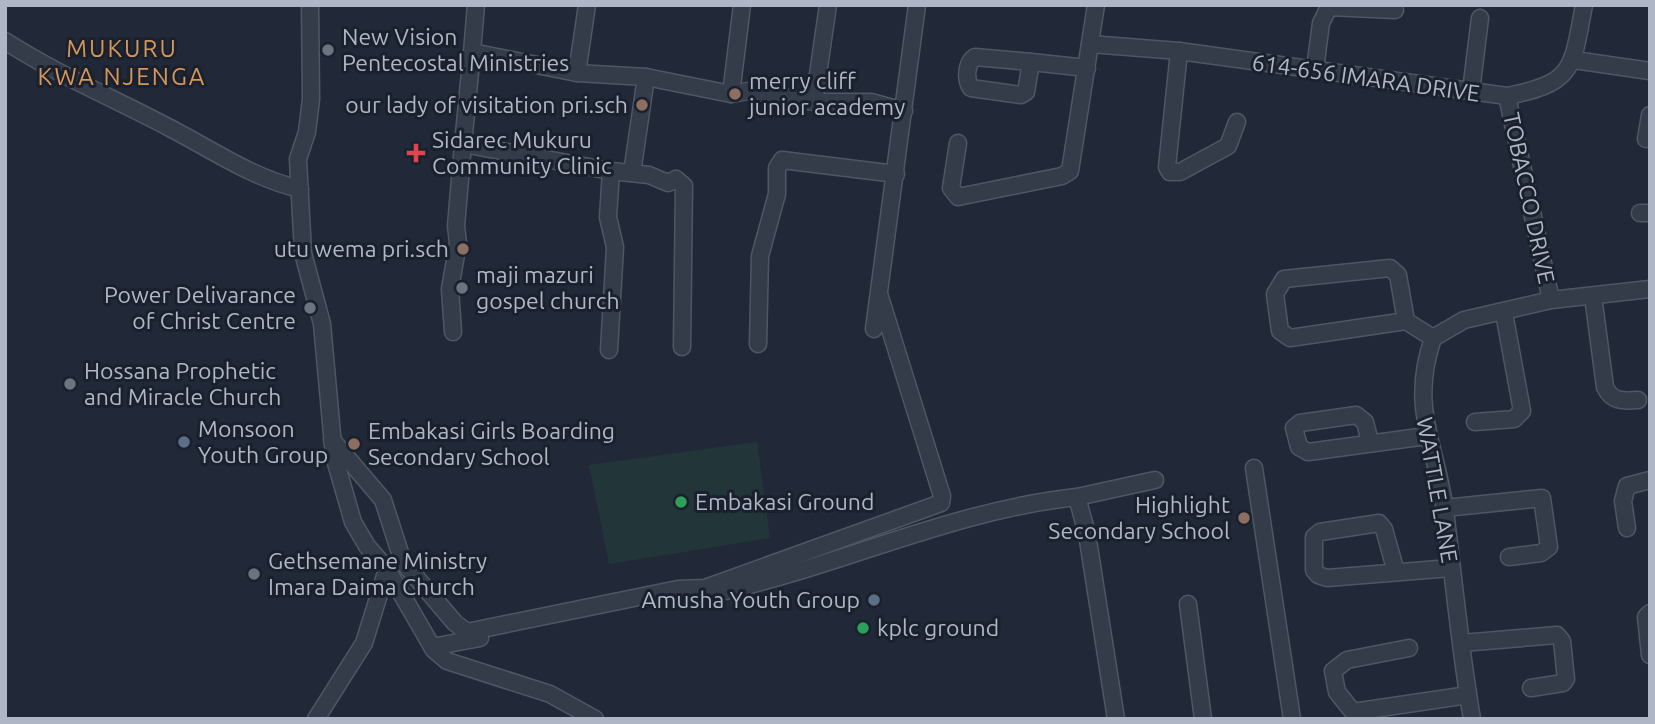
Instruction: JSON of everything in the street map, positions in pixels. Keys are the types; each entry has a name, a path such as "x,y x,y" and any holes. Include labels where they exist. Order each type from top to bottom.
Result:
{"street":[{"path":"310,5 311,99 307,131 298,159 303,253 321,324 332,440 341,489 353,522 367,546 387,569 432,647 447,661 550,694 596,719"},
{"path":"453,332 450,289 458,243 456,226 475,5"},
{"path":"577,73 587,5"},
{"path":"731,94 742,5"},
{"path":"814,102 828,5"},
{"path":"874,330 918,5"},
{"path":"958,144 951,188 958,198 1066,174 1072,166 1096,5"},
{"path":"1584,5 1574,60 1650,71"},
{"path":"1315,69 1321,23 1329,8 1395,10"},
{"path":"1471,91 1480,18"},
{"path":"5,41 51,70 135,109 272,182 300,188"},
{"name":"614-656 IMARA DRIVE","path":"1090,44 1179,51 1507,96 1543,88 1567,72 1574,60"},
{"path":"1179,51 1168,170 1175,174 1180,172 1228,146 1235,126"},
{"path":"472,52 577,73 646,78 731,94 748,91 814,102 871,102 904,111"},
{"path":"1031,62 1087,68"},
{"path":"632,173 646,78"},
{"name":"TOBACCO DRIVE","path":"1507,96 1550,300"},
{"path":"1646,139 1650,115"},
{"path":"463,144 611,171 649,175 668,183 677,179 684,186 682,347"},
{"path":"758,344 760,256 777,194 777,168 782,160 896,174"},
{"path":"609,350 615,247 608,217 611,171"},
{"path":"1406,321 1400,280 1394,269 1284,279 1275,294 1280,331 1286,337 1295,338 1406,321 1433,338 1464,320 1504,313 1550,300 1650,289"},
{"path":"332,440 383,500 408,569 454,623 467,632 678,589 705,587 942,503 879,294"},
{"path":"1593,296 1608,394 1617,400 1638,400"},
{"path":"1475,422 1514,419 1522,411 1504,313"},
{"name":"WATTLE LANE","path":"1433,338 1424,365 1421,397 1427,436 1445,508 1472,719"},
{"path":"1370,442 1427,436"},
{"path":"1254,468 1292,719"},
{"path":"432,647 763,583 946,525 1045,501 1155,480"},
{"path":"1627,528 1623,501 1627,486 1650,480"},
{"path":"1077,497 1087,534 1116,719"},
{"path":"1445,508 1542,498 1549,547 1541,554 1509,557"},
{"path":"1395,572 1384,528 1379,523 1320,532 1314,537 1314,570 1320,577 1395,572 1451,568"},
{"path":"316,719 364,643 387,569"},
{"path":"1188,604 1203,719"},
{"path":"1650,614 1646,617 1650,655"},
{"path":"1462,643 1557,635 1562,641 1566,679 1563,683 1531,688"},
{"path":"1409,648 1347,660 1333,671 1337,692 1353,712 1468,695"}],"green space":[{"name":"Embakasi Ground","path":"757,442 770,538 609,564 589,465"}],"place":[{"name":"New Vision Pentecostal Ministries","path":"328,50"},
{"name":"merry cliff junior academy","path":"735,94"},
{"name":"our lady of visitation pri.sch","path":"642,105"},
{"name":"Sidarec Mukuru Community Clinic","path":"416,153"},
{"name":"utu wema pri.sch","path":"463,249"},
{"name":"maji mazuri gospel church","path":"462,288"},
{"name":"Power Delivarance of Christ Centre","path":"310,308"},
{"name":"Hossana Prophetic and Miracle Church","path":"70,384"},
{"name":"Monsoon Youth Group","path":"184,442"},
{"name":"Embakasi Girls Boarding Secondary School","path":"354,444"},
{"name":"Embakasi Ground","path":"681,502"},
{"name":"Highlight Secondary School","path":"1244,518"},
{"name":"Gethsemane Ministry Imara Daima Church","path":"254,574"},
{"name":"Amusha Youth Group","path":"874,600"},
{"name":"kplc ground","path":"863,628"}],"district":[{"name":"MUKURU KWA NJENGA","path":"122,63"}]}
